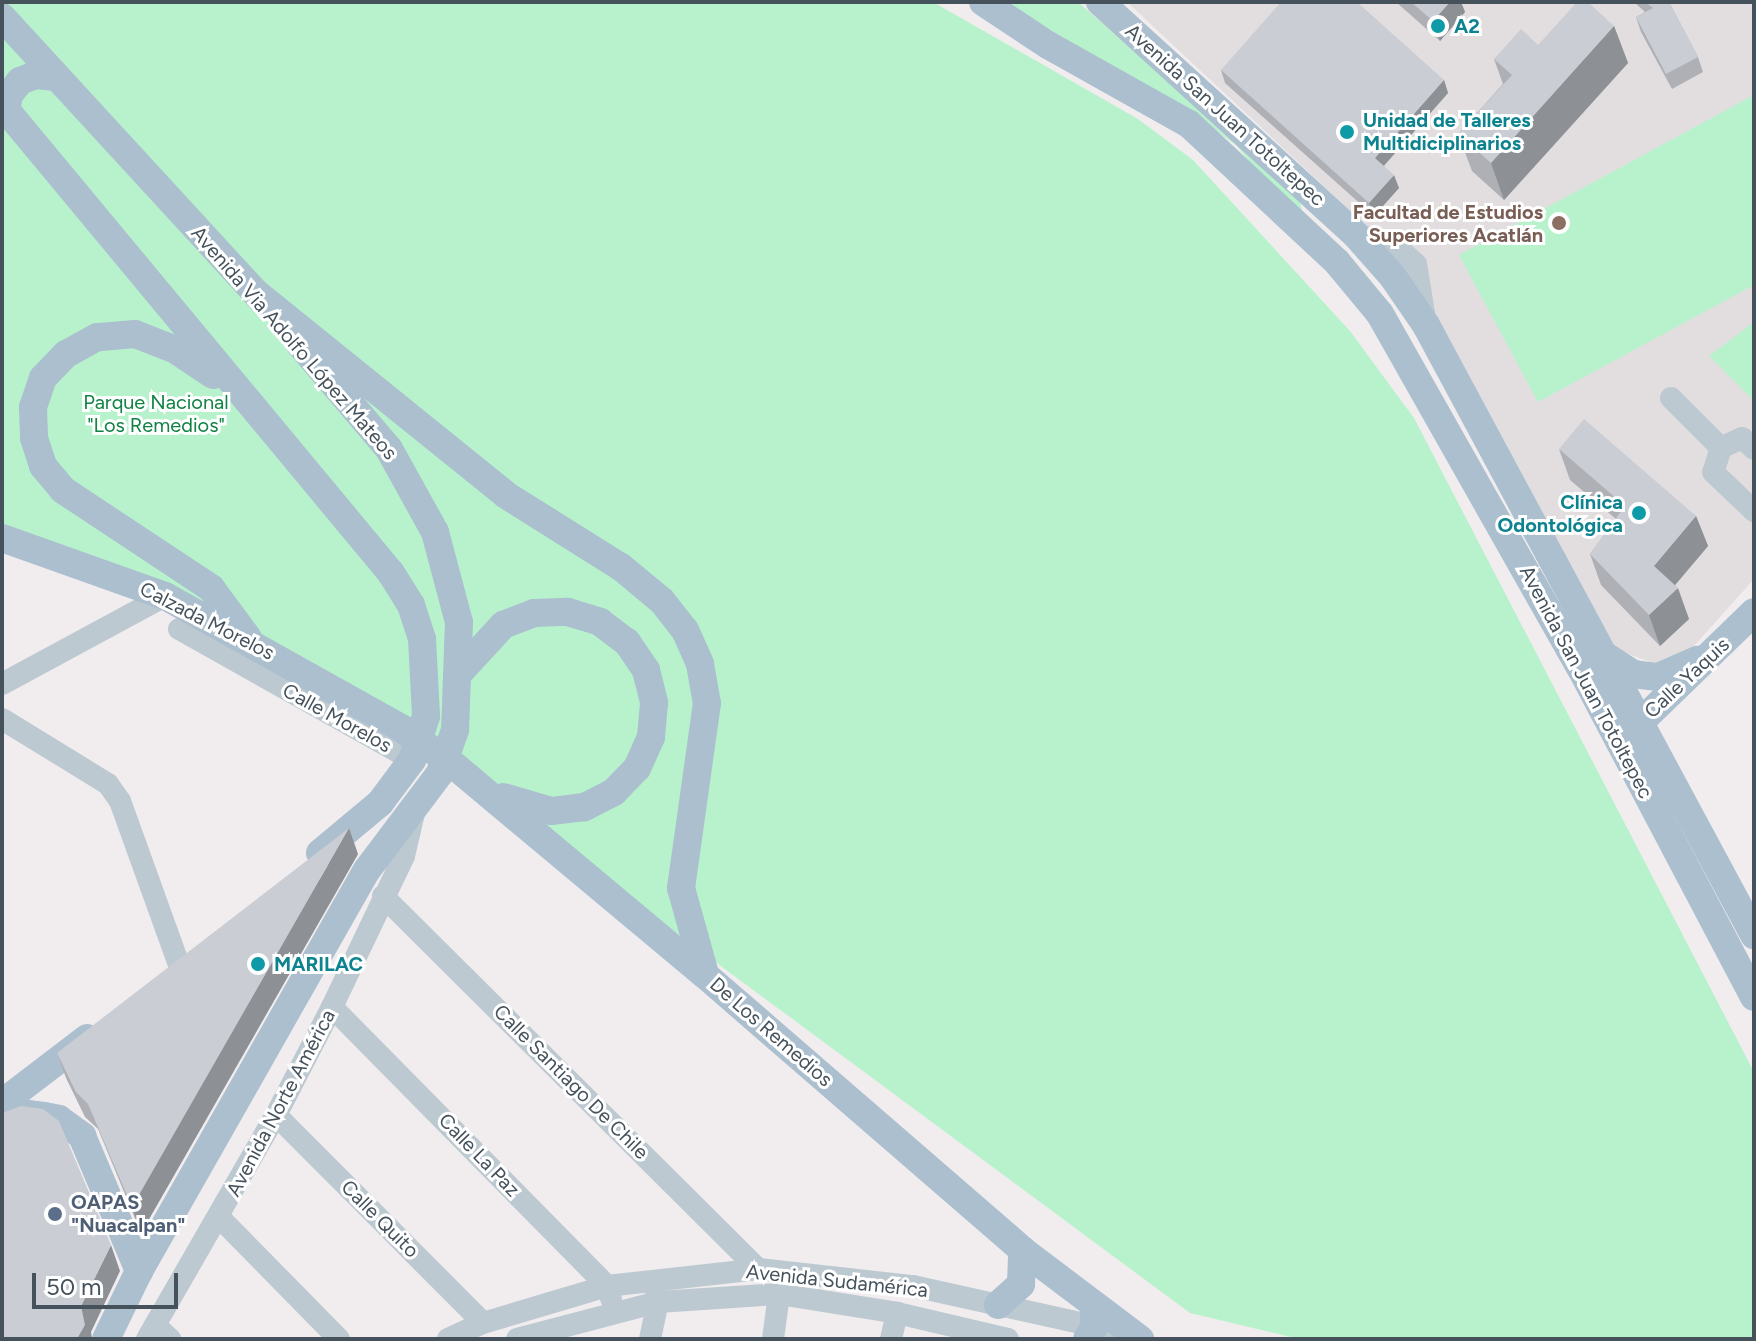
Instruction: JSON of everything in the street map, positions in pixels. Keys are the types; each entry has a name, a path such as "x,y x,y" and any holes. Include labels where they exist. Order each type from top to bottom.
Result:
{"main road":[{"name":"Avenida San Juan Totoltepec","path":"983,2 1048,45 1189,124 1343,270 1380,314 1432,401 1754,997"},
{"name":"Avenida San Juan Totoltepec","path":"1100,2 1356,235 1426,325 1754,935"},
{"name":"Avenida Via Adolfo López Mateos","path":"2,17 256,293 389,449 413,487 449,574 459,622 455,730"},
{"path":"54,77 36,75 20,81 9,95 4,109 391,573 411,605 422,639 412,760 380,803 298,871"},
{"path":"256,293 506,495 621,567 662,601 685,630 700,664 707,703 681,888 705,975"},
{"path":"239,393 176,350 135,334 97,337 66,354 43,378 33,407 34,438 43,466 63,490 211,588 249,639"},
{"name":"Calzada Morelos","path":"2,538 165,596 414,722"},
{"path":"458,674 503,625 534,613 568,612 600,622 627,642 646,670 654,703 651,737 637,768 614,792 584,807 551,811 481,787"},
{"name":"Calle Yaquis","path":"1619,743 1722,647 1754,612"},
{"path":"1603,655 1633,674 1658,677 1722,647"},
{"name":"De Los Remedios","path":"414,722 481,787 705,975 1022,1250 1092,1323 1138,1337"},
{"name":"Avenida Norte América","path":"106,1339 139,1271 367,870 414,813 440,773 455,730"},
{"path":"154,987 203,948"},
{"path":"2,1103 104,1026"},
{"path":"2,1125 28,1114 44,1116 59,1119 82,1136 139,1271"},
{"path":"998,1305 1021,1284 1022,1250"}],"street":[{"path":"1671,398 1721,448"},
{"path":"1754,449 1742,438 1721,448 1713,472 1754,511"},
{"path":"2,684 165,596"},
{"name":"Calle Morelos","path":"179,629 412,760"},
{"path":"2,719 108,784 120,801 180,968"},
{"name":"Avenida Norte América","path":"157,1334 332,1007 404,856 414,813"},
{"name":"Calle Santiago De Chile","path":"383,896 758,1269"},
{"name":"Calle La Paz","path":"332,1007 607,1286 615,1310"},
{"name":"Calle Quito","path":"276,1115 483,1323"},
{"path":"219,1217 339,1339"},
{"name":"Avenida Sudamérica","path":"448,1339 483,1323 607,1286 758,1269 913,1286 1092,1323"},
{"path":"650,1339 658,1302 653,1279"},
{"path":"773,1339 779,1294"},
{"name":"Avenida Sudamérica","path":"522,1338 615,1310 658,1302 779,1294 897,1313 1008,1339"},
{"path":"891,1339 897,1313"}],"shaded area":[{"name":"Facultad de Estudios Superiores Acatlán","path":"1127,2 1754,2 1754,579 1685,656 1656,664 1615,649 1372,231"}],"green space":[{"name":"Parque Nacional \"Los Remedios\"","path":"2,2 933,2 1138,119 1193,160 1350,331 1414,418 1754,1072 1754,1339 1299,1339 1190,1313 679,935 380,705 140,572 2,543"},
{"path":"1007,2 1078,2 1298,195 1302,210 1272,191 1237,146 1190,111 1008,12"},
{"path":"1754,95 1754,285 1538,402 1459,255"},
{"path":"1754,322 1754,401 1709,356"}],"building":[{"name":"Unidad de Talleres Multidiciplinarios","path":"1281,2 1357,2 1444,80 1375,158 1394,175 1369,203 1221,70"},
{"path":"1411,2 1450,2 1433,21"},
{"path":"1577,2 1588,2 1614,26 1491,163 1458,134 1512,75 1494,59 1521,29 1538,45"},
{"path":"1645,2 1669,2 1698,57 1666,74 1636,17 1653,8"},
{"path":"1584,419 1696,516 1654,566 1678,588 1649,615 1590,554 1625,506 1559,449"},
{"name":"MARILAC","path":"349,828 132,1207 88,1104 76,1092 57,1053"},
{"name":"OAPAS \"Nuacalpan\"","path":"21,1106 43,1109 59,1121 111,1245 81,1306 85,1325 77,1339 2,1339 2,1113"}],"place":[{"name":"A2","path":"1438,26"},
{"name":"Unidad de Talleres Multidiciplinarios","path":"1347,132"},
{"name":"Facultad de Estudios Superiores Acatlán","path":"1559,223"},
{"name":"Clínica Odontológica","path":"1639,513"},
{"name":"MARILAC","path":"258,964"},
{"name":"OAPAS \"Nuacalpan\"","path":"55,1214"}]}
